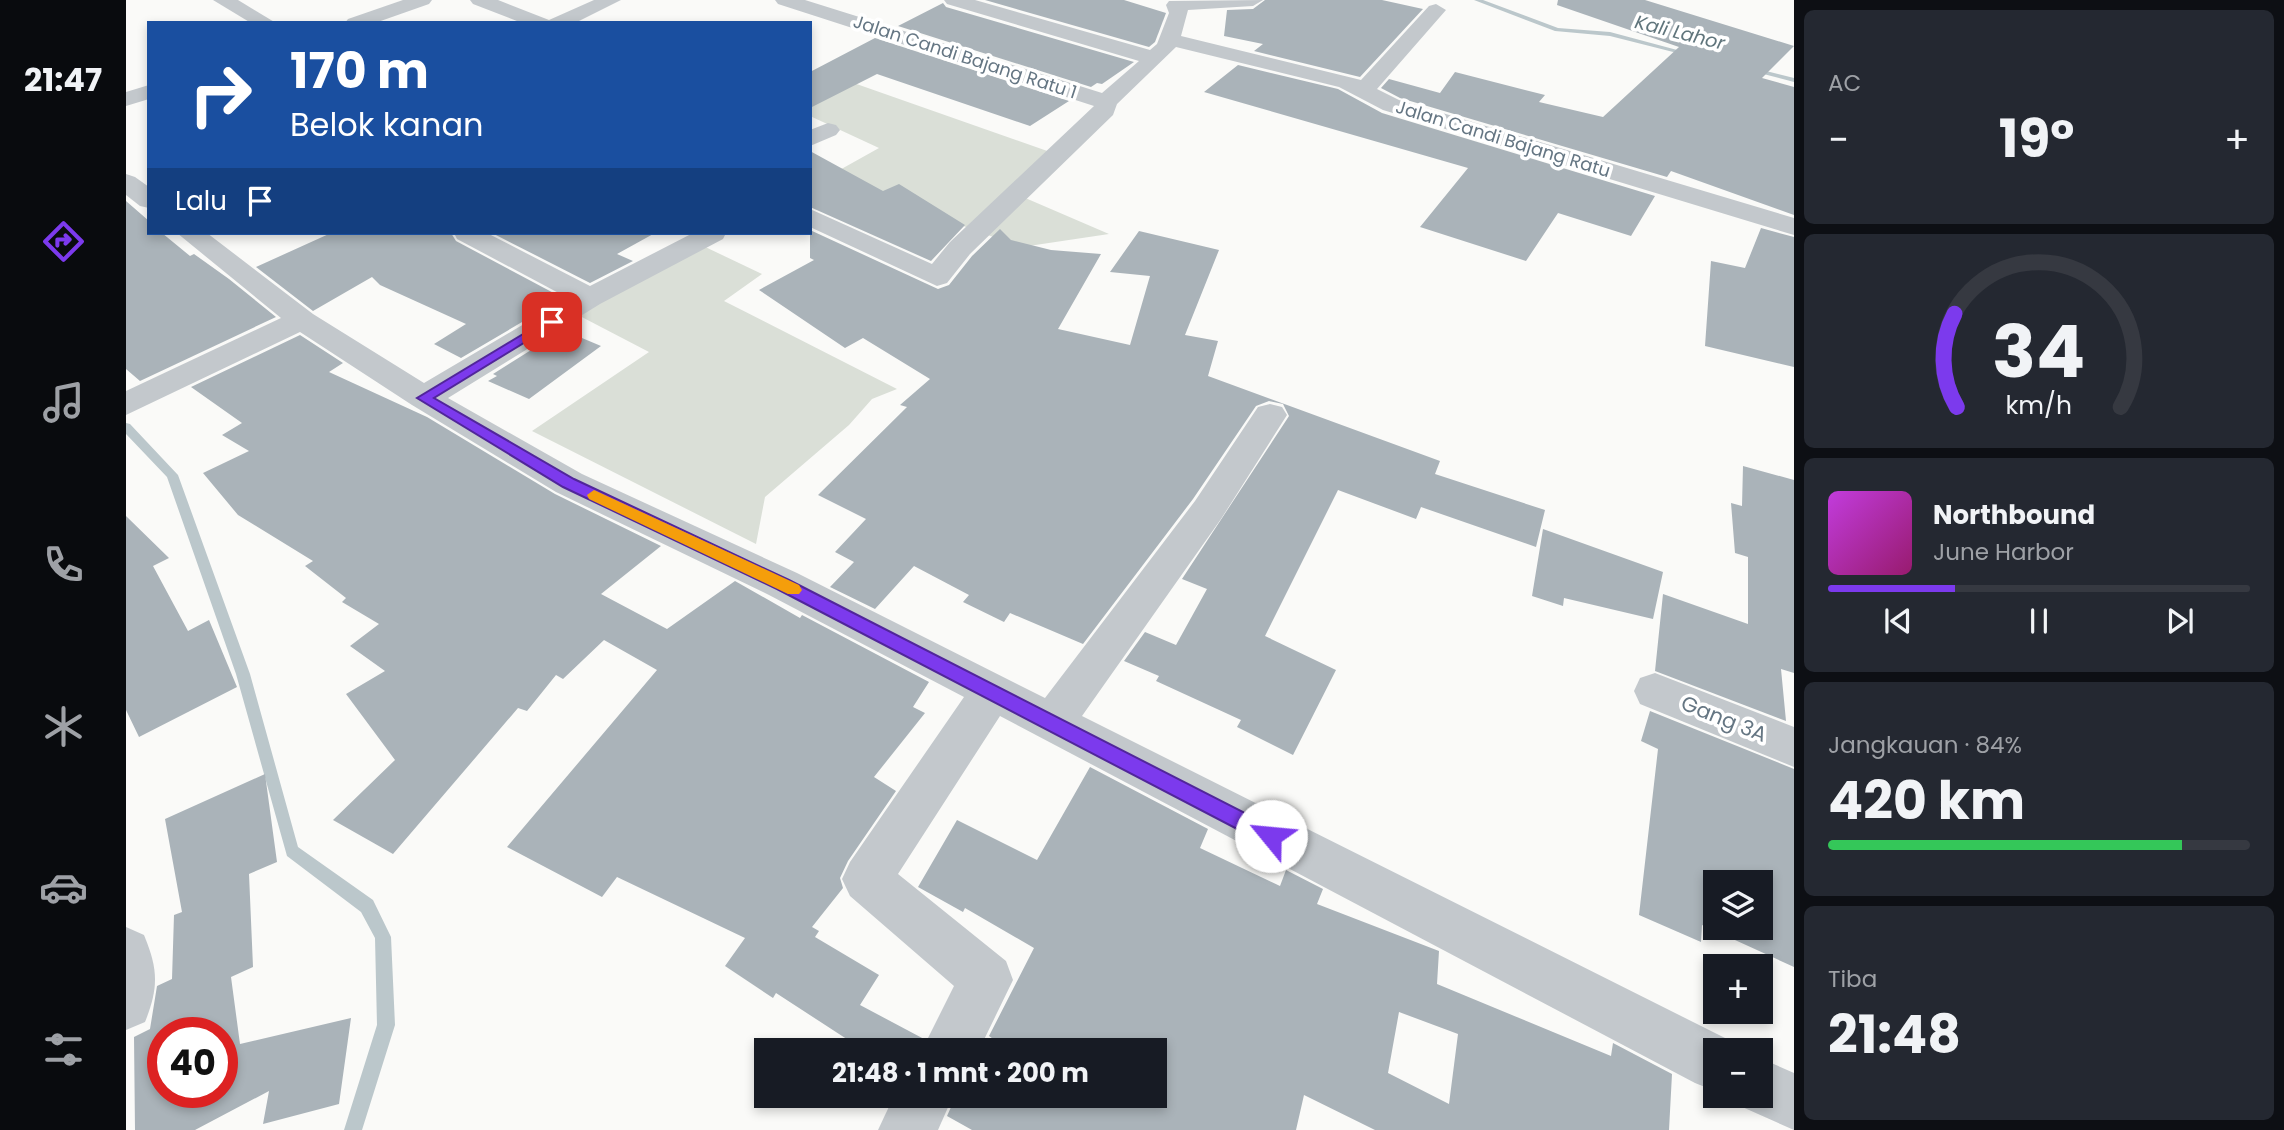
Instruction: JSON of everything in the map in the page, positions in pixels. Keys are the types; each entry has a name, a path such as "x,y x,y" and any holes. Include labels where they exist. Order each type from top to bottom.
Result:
{"street":[{"path":"223,0 262,21"},
{"path":"361,21 422,0"},
{"path":"480,0 536,21"},
{"path":"565,21 611,0"},
{"name":"Jalan Candi Bajang Ratu 1","path":"785,0 1105,102"},
{"path":"954,0 1153,58"},
{"path":"1172,2 1254,0"},
{"path":"812,218 937,276 960,248 1105,110 1105,102 1171,40 1180,13 1172,2"},
{"path":"1365,89 1436,10"},
{"name":"Jalan Candi Bajang Ratu","path":"1171,40 1347,82 1365,89 1391,105 1794,228"},
{"path":"126,99 147,93"},
{"path":"126,182 147,198"},
{"path":"193,235 302,320 424,398 569,483 783,584 1703,1057"},
{"path":"471,235 590,298"},
{"path":"424,398 590,298 709,235"},
{"path":"126,404 302,320"},
{"path":"1051,724 1208,510 1270,415"},
{"name":"Gang 3A","path":"1655,691 1794,747"},
{"path":"956,1038 987,980 867,879 991,693"},
{"path":"126,953 131,970 126,1003"},
{"path":"1773,1092 1794,1102"},
{"path":"906,1130 918,1108"}],"shaded area":[{"path":"848,81 1053,153 1009,191 1109,234 1022,247 973,230 836,172 879,148 812,117 812,99"},
{"path":"699,244 762,274 724,301 897,389 872,399 849,425 765,497 756,544 532,431 649,352 576,314"}],"building":[{"path":"985,0 1124,0 1166,13 1155,42 1149,47"},
{"path":"1265,0 1382,0 1423,9 1360,77 1254,51 1263,44 1224,36 1227,10 1253,9"},
{"path":"1558,0 1645,0 1794,46 1762,78 1794,87 1794,215 1671,171 1667,177 1400,98 1381,88 1389,79 1440,93 1455,72 1545,95 1539,102 1603,117 1679,47 1557,5"},
{"path":"943,3 946,7 1134,62 1102,84 1097,83 1091,87 898,26"},
{"path":"875,38 1069,101 1030,126 877,74 812,107 812,71"},
{"path":"1238,65 1338,89 1382,113 1655,196 1631,236 1558,213 1526,261 1420,227 1468,168 1204,92"},
{"path":"812,152 883,191 899,184 965,225 931,261 812,208"},
{"path":"126,201 147,219 147,235 164,235 190,256 194,254 229,279 276,317 140,381 126,369"},
{"path":"1761,228 1794,237 1794,367 1705,346 1711,261 1745,268"},
{"path":"1000,229 1011,240 1051,250 1101,254 1058,329 1130,345 1150,276 1110,272 1139,231 1219,250 1185,335 1218,341 1208,376 1440,461 1435,474 1545,510 1536,547 1421,507 1416,519 1338,490 1265,636 1336,670 1293,755 1237,727 1241,720 1156,681 1159,676 1124,661 1145,632 1176,645 1207,589 1182,579 1289,416 1283,404 1269,401 1256,406 1193,499 1083,644 1010,613 1004,622 963,602 969,595 914,566 875,609 830,587 854,562 835,552 866,519 818,495 907,407 900,405 930,379 863,338 845,348 759,290 814,260 810,258 812,231 938,289 949,285 972,256"},
{"path":"327,235 452,235 456,241 563,298 461,358 434,344 466,324 380,285 372,277 313,311 256,267"},
{"path":"496,235 651,235 617,254 633,261 590,283"},
{"path":"563,330 601,346 529,399 488,381 497,376 493,374"},
{"path":"300,335 343,363 329,372 427,417 555,494 661,546 601,594 667,629 735,581 800,618 802,615 929,682 913,707 925,713 874,777 896,791 848,861 840,878 843,888 812,927 819,931 815,937 879,975 860,1005 922,1038 845,1038 776,993 773,998 725,966 745,938 617,877 602,897 507,847 657,670 604,640 563,679 556,675 527,711 518,708 393,854 333,820 395,760 346,694 385,671 350,646 379,624 342,602 346,598 305,566 313,561 238,515 203,473 249,451 222,435 242,423 191,387"},
{"path":"1743,466 1794,480 1794,673 1781,669 1786,721 1655,671 1663,594 1748,624 1748,557 1735,553 1731,503 1742,506"},
{"path":"126,516 169,558 153,566 188,631 209,620 237,687 139,737 126,710"},
{"path":"1543,529 1663,572 1653,619 1564,598 1563,606 1532,596"},
{"path":"1650,711 1794,769 1794,967 1773,957 1773,954 1766,954 1735,940 1773,940 1773,870 1703,870 1701,942 1639,915 1658,749 1641,741"},
{"path":"1090,767 1208,829 1200,848 1280,886 1286,870 1323,889 1317,904 1439,951 1437,984 1611,1056 1613,1043 1672,1074 1669,1130 1375,1130 1304,1095 1296,1130 972,1130 947,1116 951,1108 1167,1108 1167,1038 989,1036 1034,948 965,908 963,912 918,887 957,820 1037,860","holes":["1399,1012 1458,1034 1449,1104 1388,1073"]},
{"path":"265,774 277,862 249,874 253,967 231,977 236,1017 152,1017 157,986 172,979 174,915 182,912 165,819"},
{"path":"351,1018 339,1104 263,1124 269,1091 238,1107 238,1029 240,1044"},
{"path":"147,1030 147,1108 237,1108 195,1130 135,1130 134,1037"}],"waterway":[{"name":"Kali Lahor","path":"1477,0 1557,30 1610,34 1689,54"},
{"name":"Kali Lahor","path":"1750,69 1794,80"},
{"path":"126,427 172,475 243,674 292,851 367,906 383,937 386,1025 353,1130"}],"slow traffic":[{"path":"594,495 794,590"}],"route":[{"path":"552,322 424,398 569,483 783,584 1271,836"}]}
